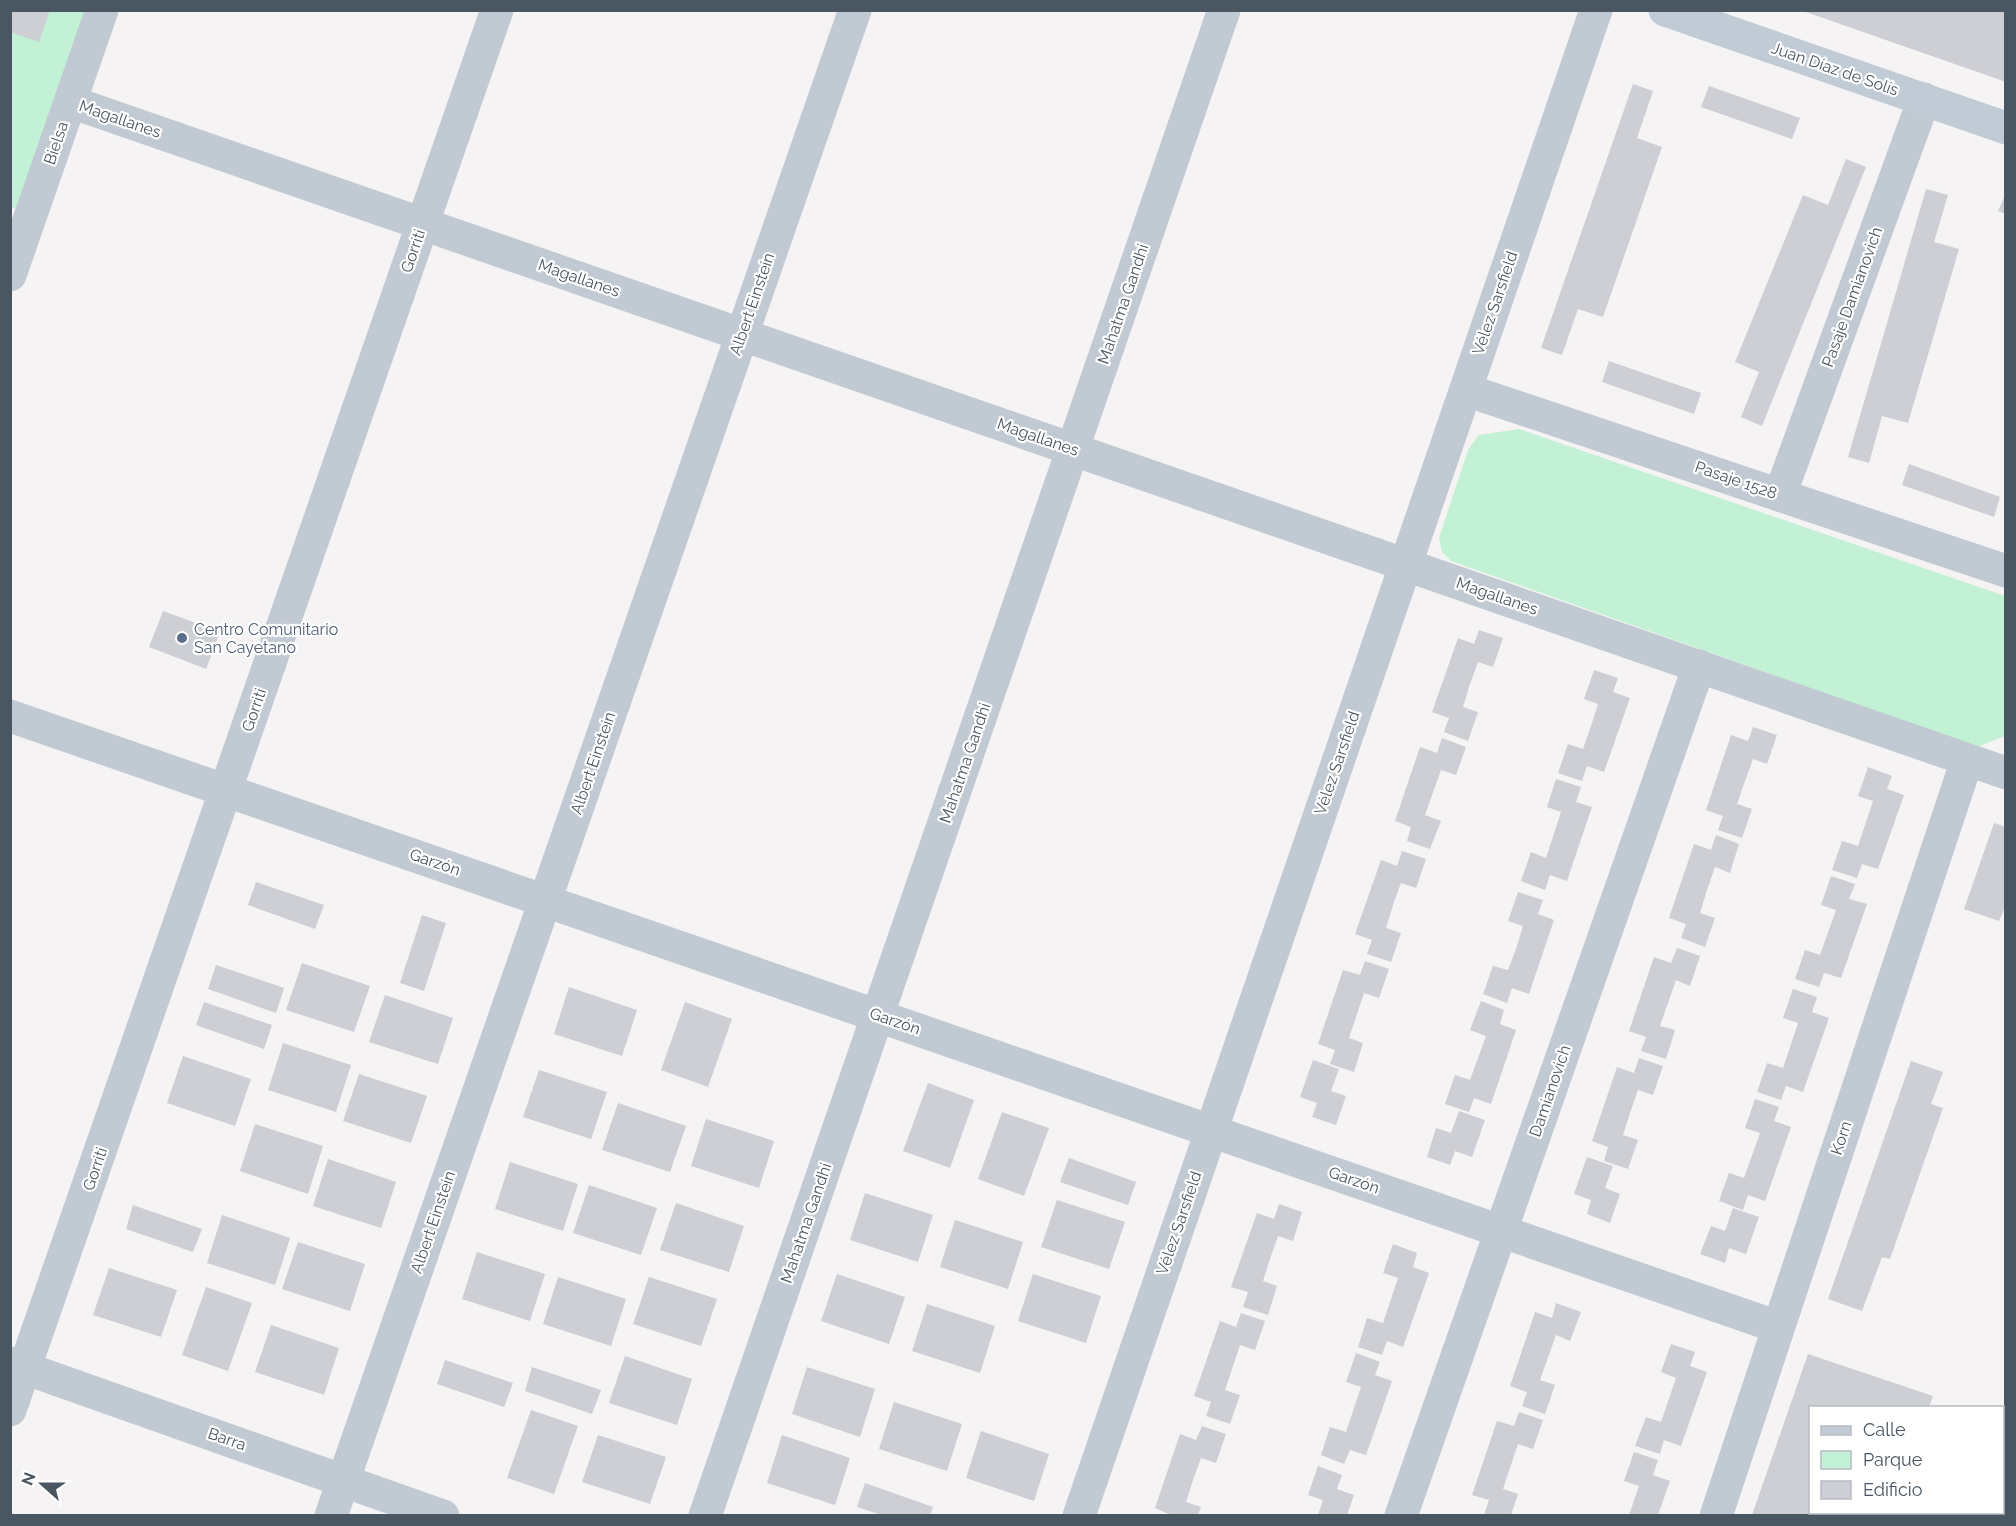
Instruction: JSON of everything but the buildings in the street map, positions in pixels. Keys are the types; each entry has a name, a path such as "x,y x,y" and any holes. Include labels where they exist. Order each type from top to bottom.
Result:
{"main road":[{"name":"Juan Díaz de Solís","path":"1665,10 2006,128"}],"street":[{"name":"Bielsa","path":"10,275 102,10"},
{"name":"Gorriti","path":"10,1410 18,1365 226,790 497,10"},
{"name":"Albert Einstein","path":"331,1515 855,10"},
{"name":"Mahatma Gandhi","path":"705,1515 1224,10"},
{"name":"Vélez Sarsfield","path":"1079,1515 1596,10"},
{"name":"Pasaje Damianovich","path":"1780,495 1924,99"},
{"name":"Magallanes","path":"71,102 2006,773"},
{"name":"Pasaje 1528","path":"1466,390 2006,571"},
{"name":"Damianovich","path":"1401,1515 1699,666"},
{"name":"Garzón","path":"10,716 1778,1327"},
{"name":"Korn","path":"1716,1515 1967,760"},
{"name":"Barra","path":"18,1365 443,1515"}],"green space":[{"path":"11,11 102,11 31,214 11,207"},
{"path":"1519,429 2005,596 2005,736 1977,747 1451,561 1442,552 1439,538 1468,450 1479,435"}],"place":[{"name":"Centro Comunitario San Cayetano","path":"182,638"}]}
